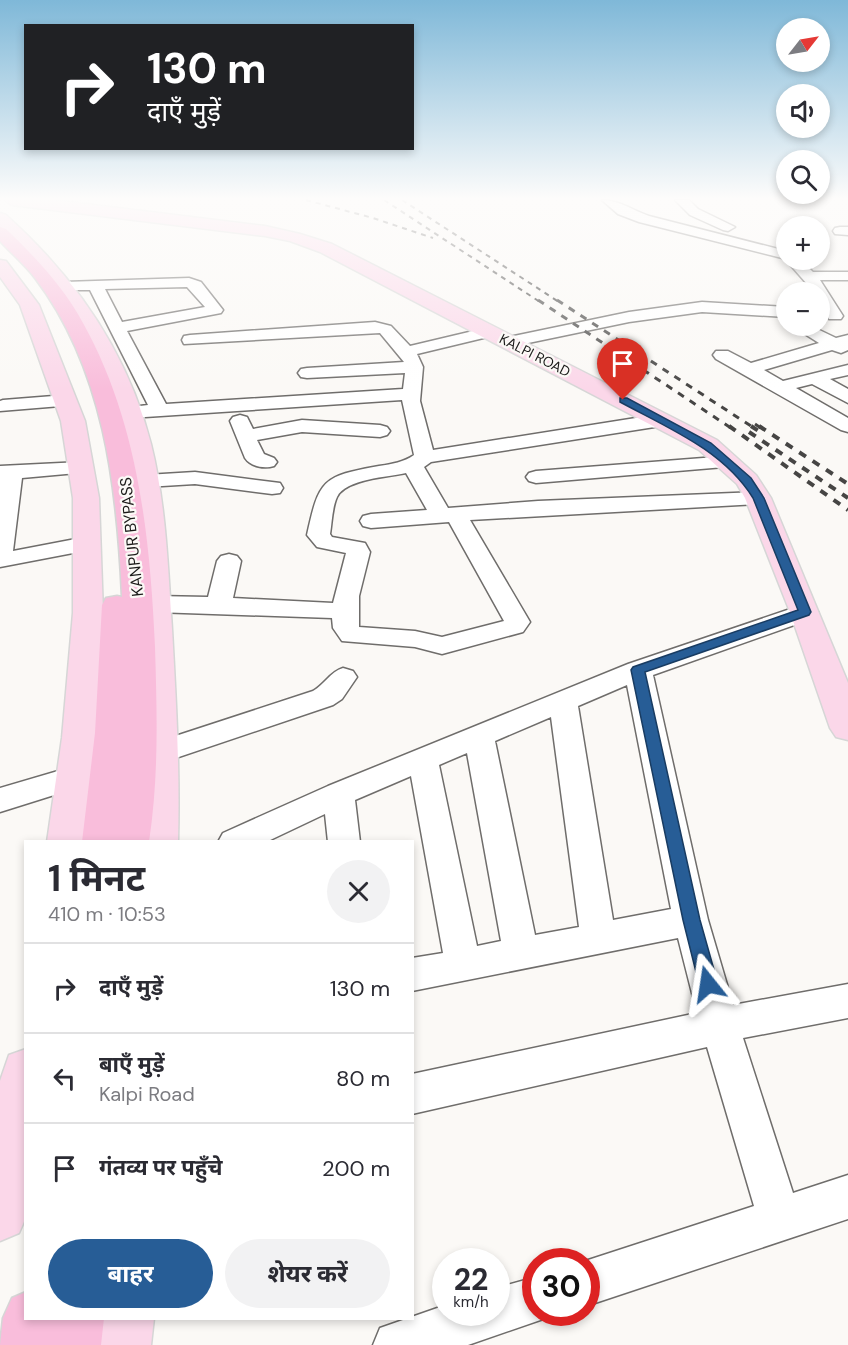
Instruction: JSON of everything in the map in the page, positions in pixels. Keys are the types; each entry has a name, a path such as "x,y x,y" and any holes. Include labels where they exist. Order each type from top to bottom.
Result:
{"highway":[{"name":"KANPUR BYPASS","path":"14,263 46,303 73,352 95,418 111,491 117,609 113,733 115,787 128,840"},
{"name":"KANPUR BYPASS","path":"31,263 62,301 88,350 111,416 129,491 137,583 115,787 102,840"},
{"path":"28,1345 32,1320"},
{"path":"72,1345 75,1320"}],"main road":[{"path":"47,263 105,346 130,412 146,481 155,604 115,787"},
{"name":"KALPI ROAD","path":"355,263 708,445 729,462 747,480 758,498 805,612 848,728"},
{"path":"3,271 29,305 74,421 86,498 88,613 80,738 156,840"},
{"path":"0,1214 24,1083"},
{"path":"122,1345 125,1320"}],"street":[{"path":"804,270 825,296 834,316"},
{"path":"810,276 848,276"},
{"path":"150,283 176,318 190,348 297,331 381,327 410,360 418,461 449,516 517,622 514,626 450,645 436,646 415,639 351,635 344,624 344,611 358,552 354,546 325,542 319,538 329,491 349,480 418,461 661,420"},
{"path":"64,285 193,283 215,310 117,328"},
{"path":"95,285 160,410"},
{"path":"509,342 629,317 702,307 776,313"},
{"path":"337,328 357,370"},
{"path":"297,331 315,401"},
{"path":"307,373 357,370 410,360 490,332"},
{"path":"823,336 843,345"},
{"path":"748,369 843,345"},
{"path":"722,355 848,426"},
{"path":"780,387 845,370"},
{"path":"814,378 848,397"},
{"path":"130,412 411,394"},
{"path":"1,403 66,401"},
{"path":"233,406 255,458 267,462"},
{"path":"245,435 302,426 380,431"},
{"path":"536,477 729,462"},
{"path":"81,468 6,472 0,560 86,544"},
{"path":"146,481 187,478 272,488"},
{"path":"371,521 538,508 758,498"},
{"path":"219,605 229,561"},
{"path":"155,604 344,611"},
{"path":"238,840 339,794 638,670 805,612"},
{"path":"638,670 691,920 720,1027 780,1220"},
{"path":"0,800 115,787 323,698 332,692 343,676"},
{"path":"563,701 598,938"},
{"path":"479,736 521,953"},
{"path":"423,759 463,965"},
{"path":"339,794 344,840"},
{"path":"414,975 691,920"},
{"path":"414,1094 799,1008 848,1001"},
{"path":"600,1278 848,1197"},
{"path":"397,1345 454,1326"}],"railway":[{"path":"480,263 540,302"},
{"path":"499,263 559,302"},
{"path":"538,300 731,428"},
{"path":"557,300 754,428"},
{"path":"755,424 761,428"},
{"path":"729,426 848,510"},
{"path":"759,426 848,484"},
{"path":"754,428 760,432"},
{"path":"749,432 848,498"}],"route":[{"path":"623,400 708,445 747,480 758,498 805,612 716,641 638,670 691,920 708,984"}]}
